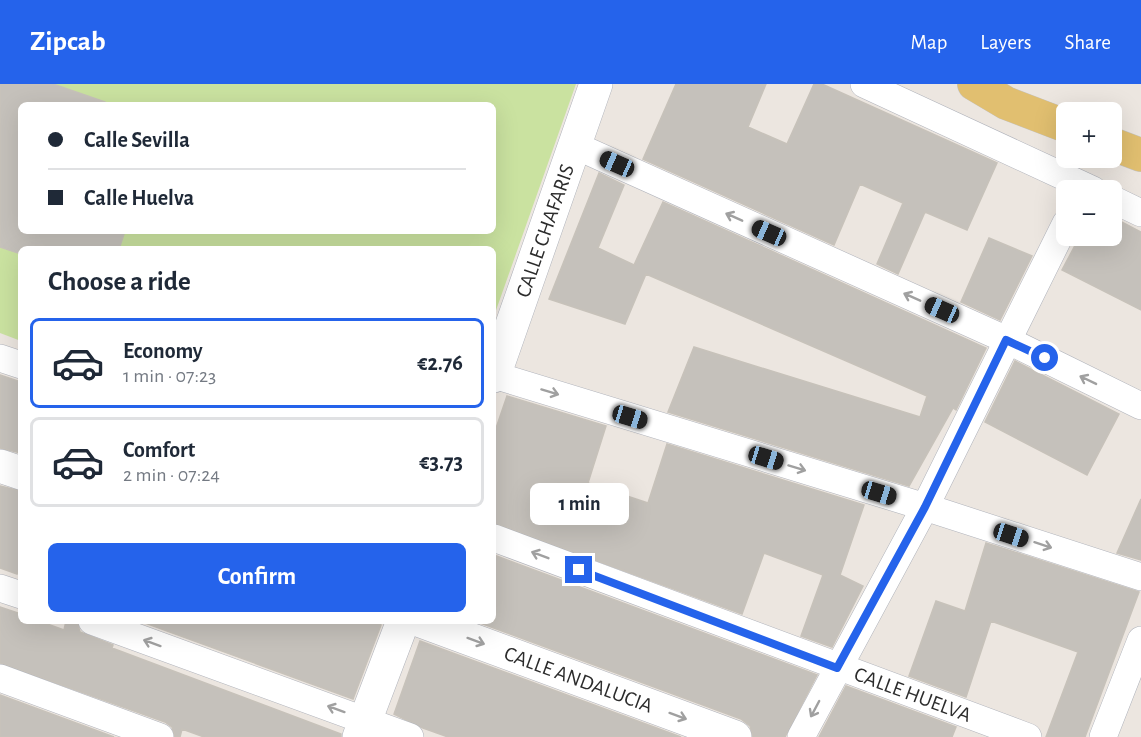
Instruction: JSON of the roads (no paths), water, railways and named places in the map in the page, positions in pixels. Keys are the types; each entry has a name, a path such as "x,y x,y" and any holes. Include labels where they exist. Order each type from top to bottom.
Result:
{"main road":[{"path":"974,84 1005,103 1056,122"},
{"path":"1122,148 1141,155"}],"street":[{"name":"CALLE CHAFARIS","path":"496,370 596,84"},
{"path":"864,84 1068,180"},
{"path":"574,145 1006,340 1141,406"},
{"path":"1122,204 1141,213"},
{"path":"801,737 925,507 1056,242"},
{"path":"0,358 18,364"},
{"path":"496,377 925,507 1141,577"},
{"path":"0,466 18,472"},
{"name":"CALLE HUELVA","path":"496,539 837,668 1028,737"},
{"path":"0,588 18,594"},
{"path":"100,624 362,728 410,737"},
{"path":"362,728 402,624"},
{"name":"CALLE ANDALUCIA","path":"429,624 735,737"},
{"path":"1103,737 1141,640"},
{"path":"0,678 160,737"}]}
